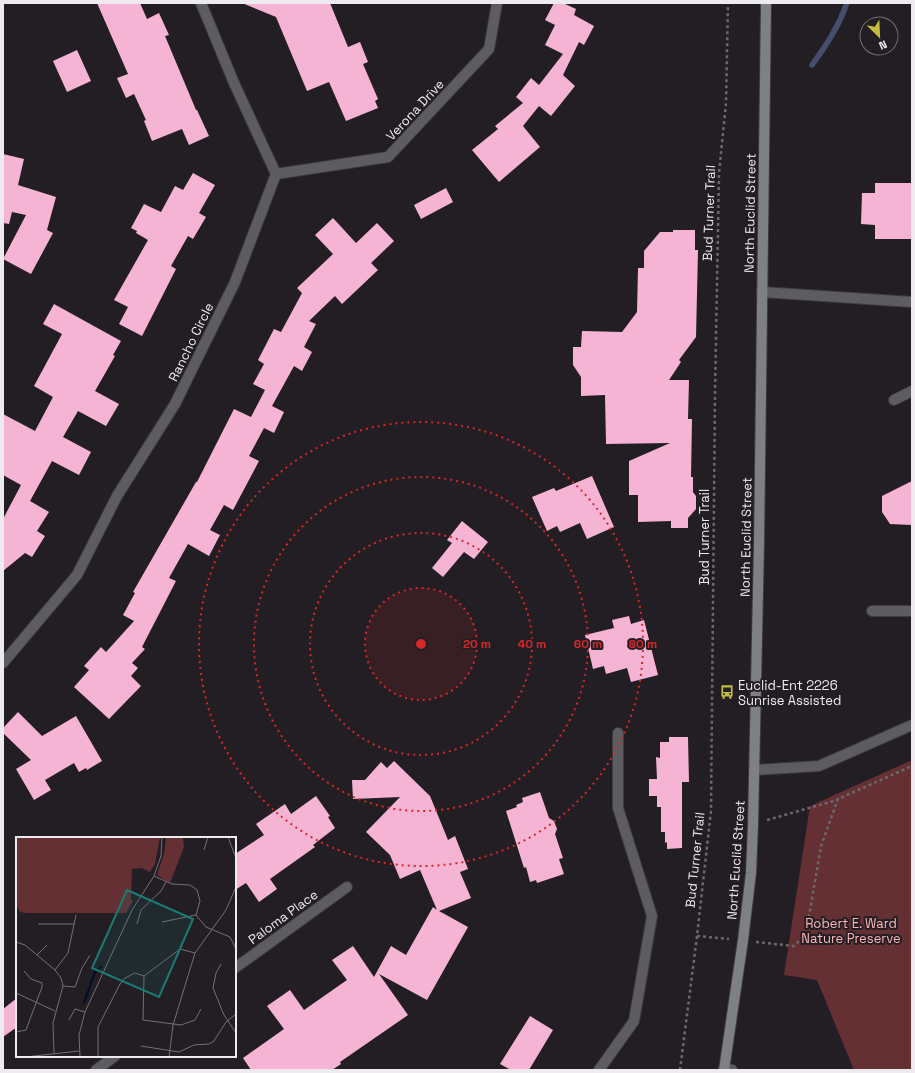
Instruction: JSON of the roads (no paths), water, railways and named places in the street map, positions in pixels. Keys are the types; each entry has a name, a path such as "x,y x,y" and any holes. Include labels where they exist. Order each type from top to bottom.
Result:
{"main road":[{"name":"North Euclid Street","path":"726,1070 751,873 753,825 766,3"}],"street":[{"path":"202,3 234,83 276,174"},
{"name":"Verona Drive","path":"276,174 388,157 489,49 498,3"},
{"name":"Rancho Circle","path":"3,663 77,575 117,496 175,404 235,282 276,174"},
{"path":"762,292 912,302"},
{"path":"894,400 912,391"},
{"path":"872,611 912,611"},
{"path":"755,770 819,766 912,725"},
{"path":"599,1070 634,1021 652,916 618,808 618,733"},
{"name":"Paloma Place","path":"236,967 347,887"},
{"path":"96,1070 114,1057"}],"waterway":[{"path":"812,65 832,36 847,3"}],"place":[{"name":"Euclid-Ent 2226 Sunrise Assisted","path":"727,692"}],"park label":[{"name":"Robert E. Ward Nature Preserve","path":"851,930"}]}
